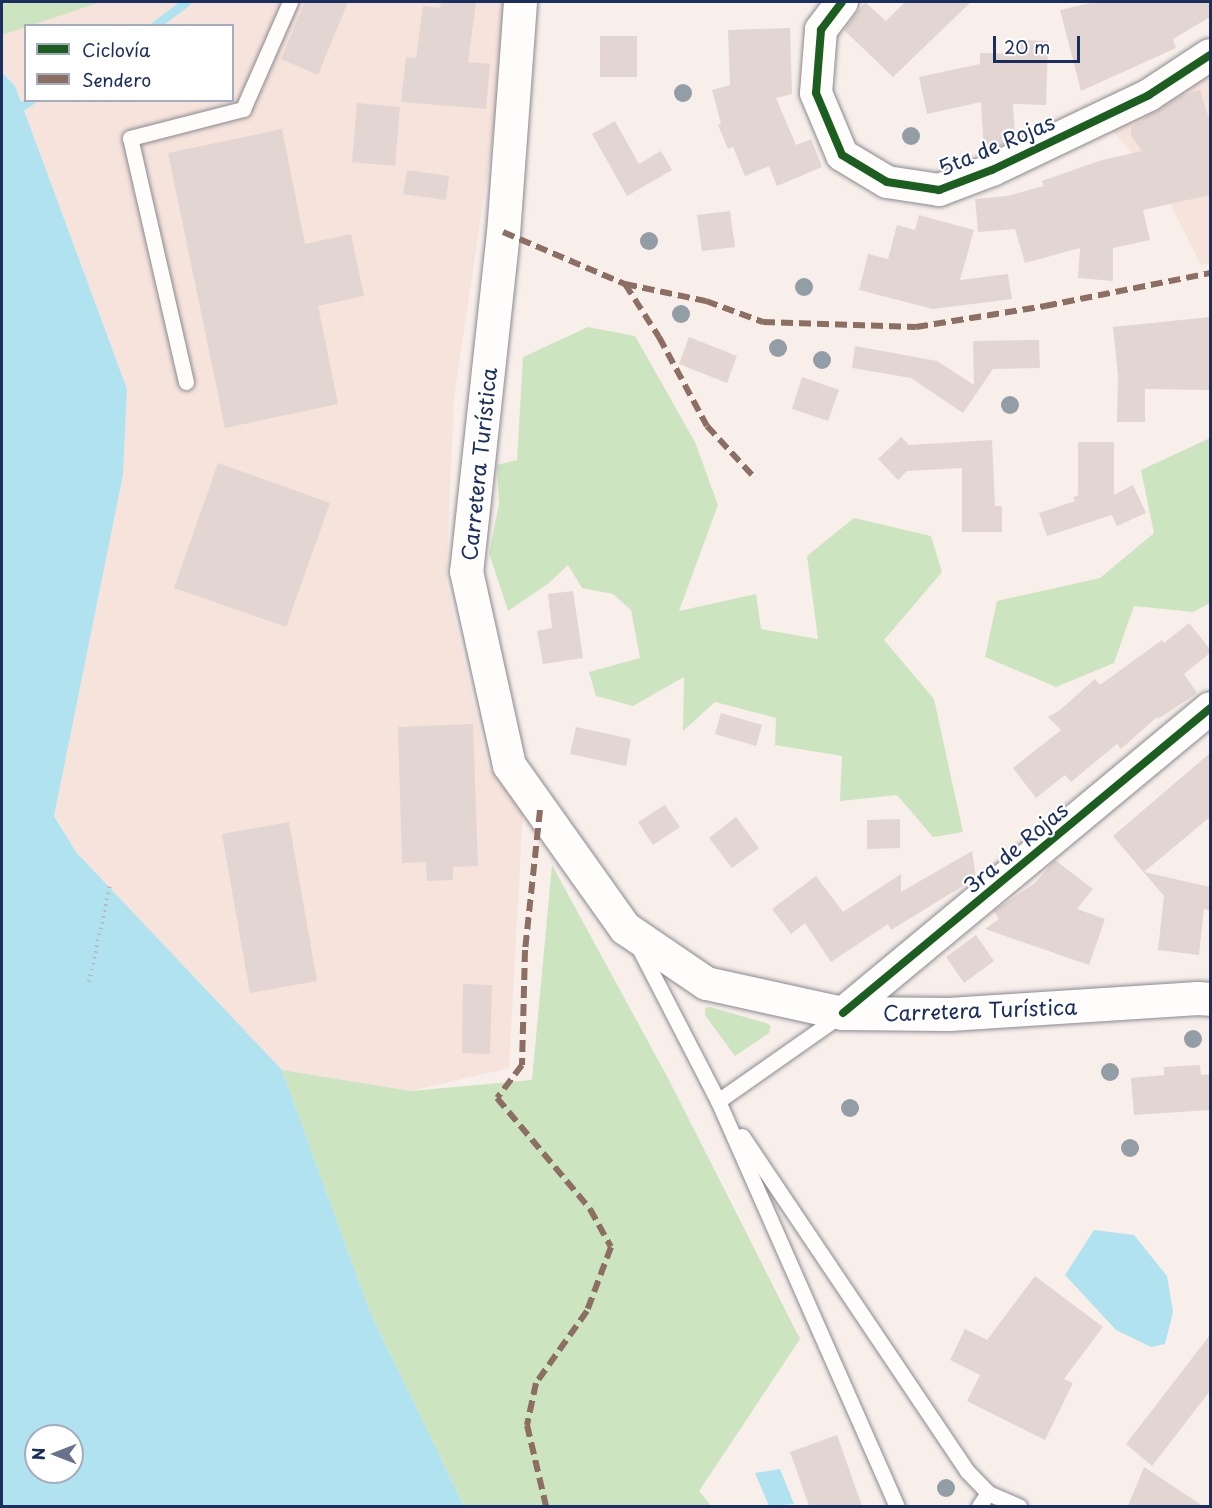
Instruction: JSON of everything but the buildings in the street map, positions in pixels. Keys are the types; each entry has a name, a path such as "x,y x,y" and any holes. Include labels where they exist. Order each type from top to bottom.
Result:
{"main road":[{"name":"Carretera Turística","path":"520,2 503,232 466,571 509,765 625,928 705,983 843,1013 949,1014 1210,999"}],"street":[{"name":"5ta de Rojas","path":"842,2 821,30 816,93 842,155 887,182 939,190 1002,165 1149,95 1210,55"},
{"name":"3ra de Rojas","path":"843,1013 1210,708"}],"lane":[{"path":"186,382 130,138 243,109 290,2"},
{"path":"631,932 718,1101 897,1506"},
{"path":"718,1101 843,1013"},
{"path":"718,1101 967,1471 988,1493 1019,1506"},
{"path":"979,1506 988,1493"}],"path":[{"path":"88,982 110,886"}],"shaded area":[{"path":"101,2 504,2 501,82 454,398 446,581 488,768 523,809 509,1068 411,1091 282,1070 76,852 54,815 123,475 127,389 15,86 2,71 2,35 24,27 24,102 234,102 234,24 32,24"},
{"path":"1210,70 1210,263 1201,265 1164,192 1109,126"}],"green space":[{"path":"2,2 101,2 35,24 24,24 24,28 2,35"},
{"path":"588,327 635,336 695,442 718,505 679,611 756,594 761,629 818,639 807,556 854,518 931,536 942,572 884,640 934,699 963,832 933,837 897,795 840,801 842,756 775,745 776,718 715,702 683,731 684,677 633,706 596,696 589,672 640,658 631,610 613,594 582,588 568,565 549,583 508,611 489,553 499,504 497,465 517,460 523,357"},
{"path":"1210,438 1210,603 1193,612 1134,606 1114,663 1056,687 985,657 997,601 1100,578 1154,533 1141,470"},
{"path":"552,865 669,1080 800,1339 699,1491 711,1506 464,1506 370,1312 282,1070 411,1091 532,1080"},
{"path":"710,1007 766,1023 771,1026 769,1033 735,1056 705,1015 705,1008"}],"water":[{"path":"2,72 15,86 127,389 123,475 54,816 76,852 282,1070 370,1312 464,1506 2,1506"},
{"path":"1094,1230 1134,1235 1167,1276 1173,1312 1165,1344 1151,1347 1116,1330 1065,1275"},
{"path":"780,1469 794,1504 769,1506 755,1473"}],"waterway":[{"path":"157,24 186,2"},
{"path":"22,106 28,102"}],"marked path":[{"path":"503,232 625,284 706,301 763,322 916,327 1045,306 1210,273"},
{"path":"625,284 659,337 707,426 753,476"},
{"path":"540,810 525,950 522,1065 497,1098 590,1209 611,1247 587,1311 536,1383 527,1425 546,1506"}],"cycle path":[{"path":"842,2 821,30 816,93 842,155 887,182 939,190 992,170 1149,95 1210,55"},
{"path":"843,1013 1210,708"}]}
